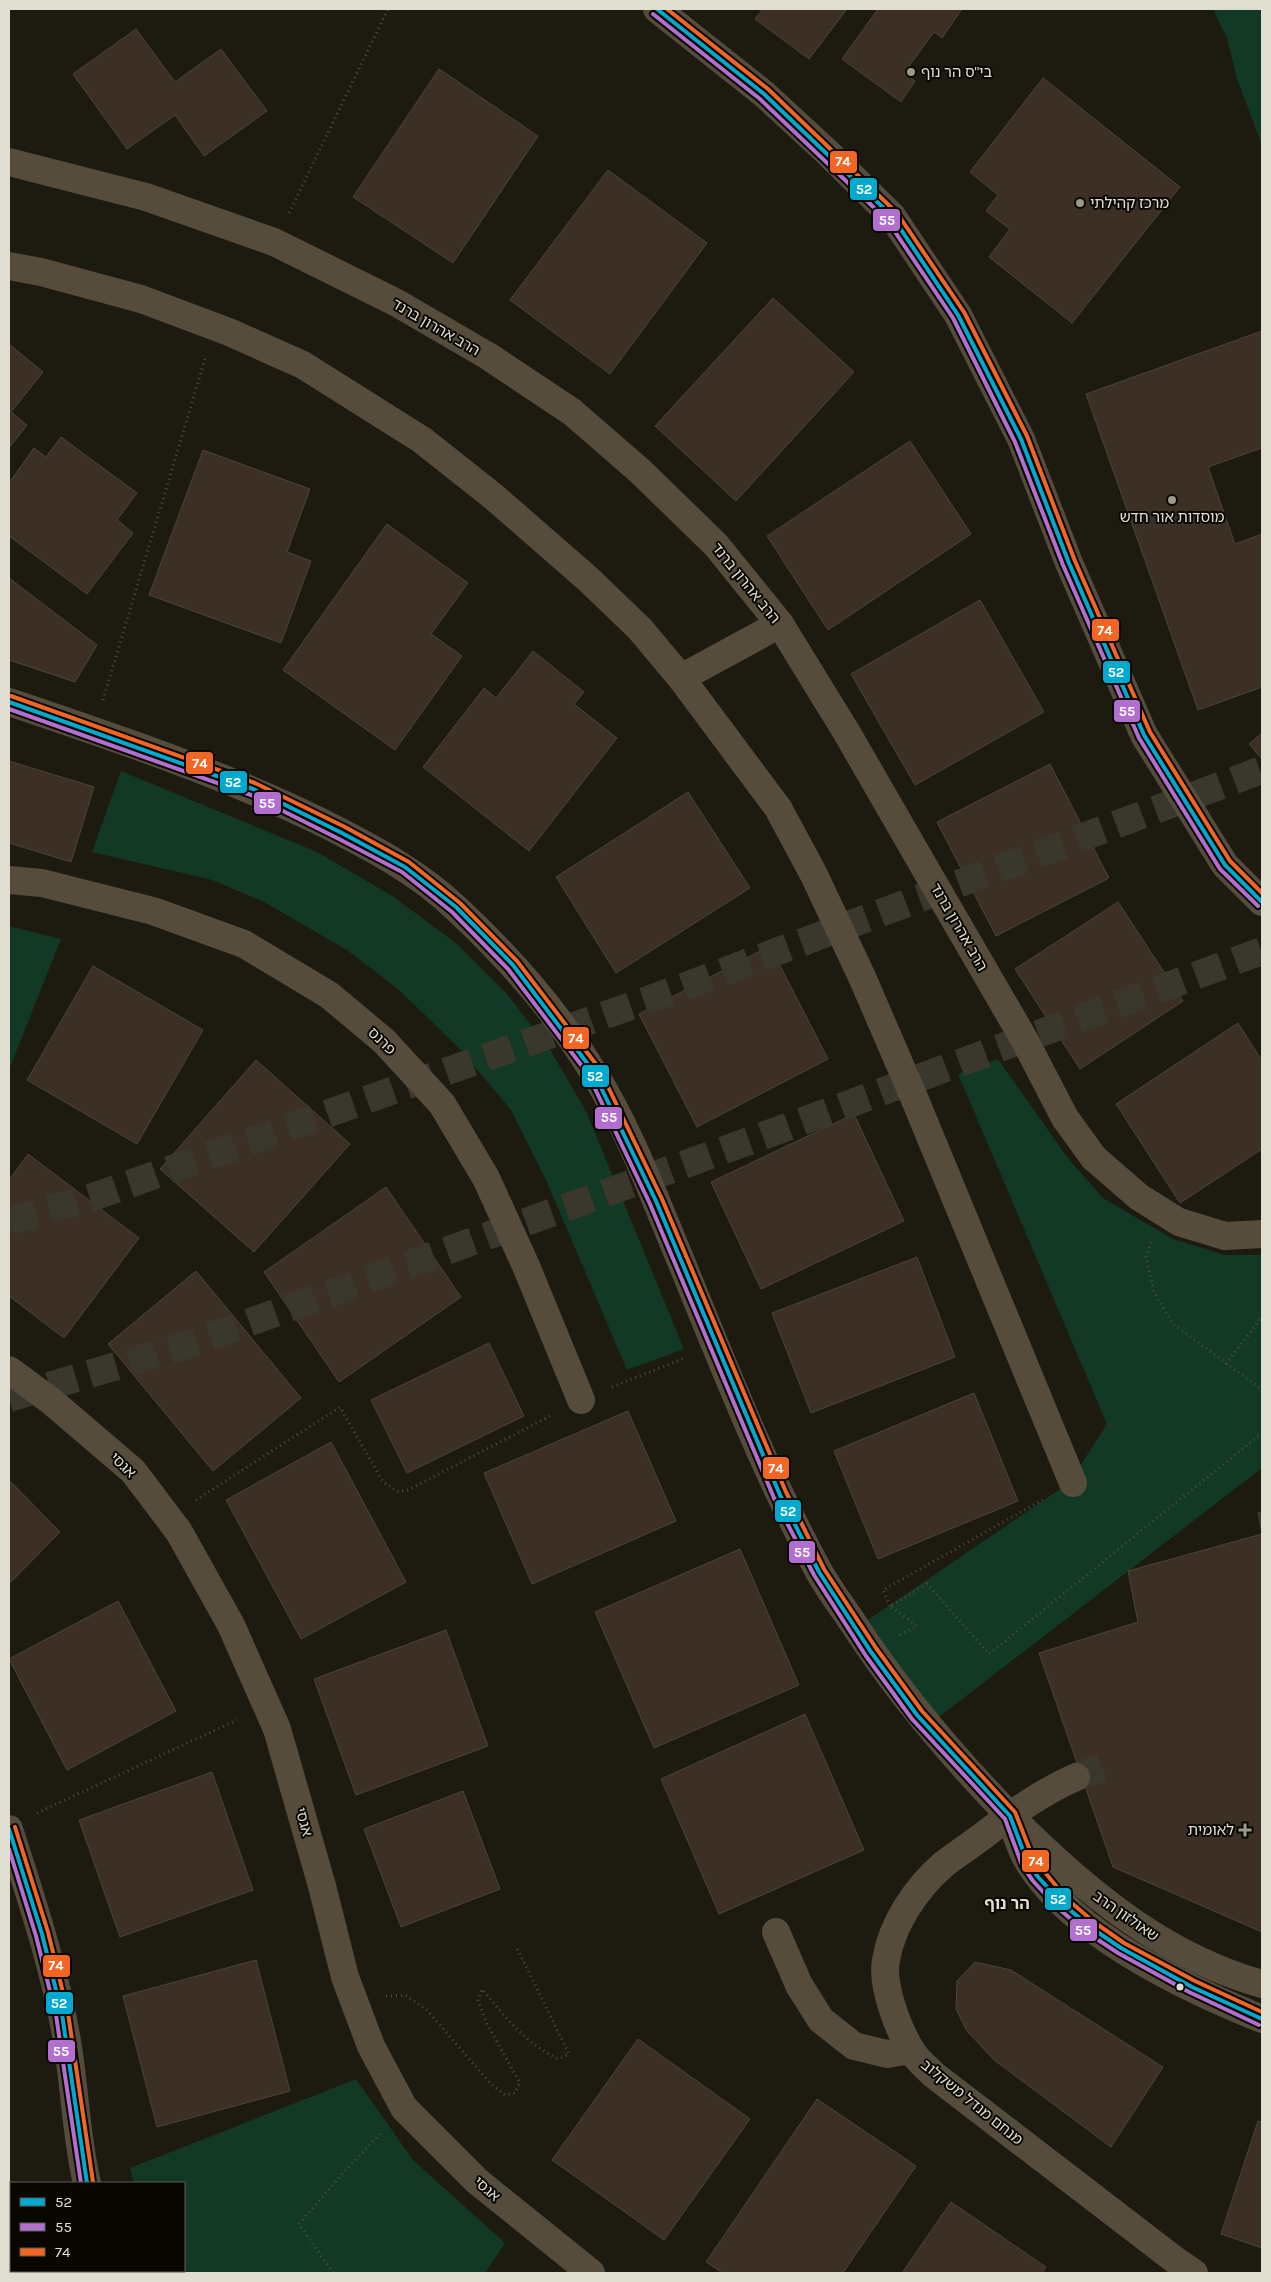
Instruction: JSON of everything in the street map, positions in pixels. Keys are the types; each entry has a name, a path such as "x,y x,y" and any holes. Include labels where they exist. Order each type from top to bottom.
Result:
{"street":[{"path":"657,9 764,94 892,216 958,315 1021,439 1069,563 1144,735 1225,864 1262,902"},
{"name":"הרב אהרון ברנד","path":"9,162 146,196 274,242 397,303 488,356 572,412 640,471 716,545 780,624 1024,1039 1065,1118 1094,1158 1139,1197 1180,1222 1225,1236 1262,1234"},
{"path":"9,266 42,272 141,299 214,327 303,365 422,440 494,497 588,579 640,629 680,678 778,808 814,875 862,977 913,1095 1073,1483"},
{"path":"680,678 780,624"},
{"name":"שאולזון הרב","path":"9,702 253,789 342,833 405,867 456,907 513,965 593,1071 656,1201 780,1495 815,1563 871,1652 918,1715 1010,1816 1094,1894 1135,1926 1186,1955 1240,1978 1262,1984"},
{"name":"פרנס","path":"9,880 42,883 153,911 244,944 328,995 384,1041 442,1104 486,1178 526,1266 581,1400"},
{"name":"אגסי","path":"9,1370 133,1471 179,1532 231,1625 277,1729 322,1886 345,1977 371,2046 404,2108 477,2181 591,2273"},
{"name":"מנחם מנדל משקלוב","path":"1076,1777 1052,1788 1010,1816 944,1865 926,1882 911,1901 894,1932 885,1961 888,1993 911,2050 934,2075 1194,2273"},
{"name":"שאולזון הרב","path":"1010,1816 1028,1861 1038,1877 1063,1904 1090,1927 1156,1968 1224,2003 1262,2019"},
{"path":"9,1829 56,1989 67,2039 87,2182"},
{"path":"776,1932 799,1985 821,2020 854,2046 887,2054 911,2050"}],"path":[{"path":"274,242 388,9"},
{"path":"94,731 214,327"},
{"path":"1163,1211 1146,1257 1154,1292 1172,1323 1262,1390"},
{"path":"1226,1364 1262,1317"},
{"path":"168,1518 340,1407 382,1482 399,1492 408,1490 581,1400 716,1346"},
{"path":"890,1606 927,1584 989,1654 1262,1433"},
{"path":"871,1652 917,1626 890,1606 883,1590 1073,1483"},
{"path":"35,1813 266,1706"},
{"path":"353,1997 405,1995 427,2010 490,2083 505,2095 515,2093 520,2083 487,2024 478,2000 482,1989 519,2034 538,2048 558,2059 569,2054 517,1948"},
{"path":"333,2273 299,2224 343,2173 404,2108"}],"green space":[{"path":"1213,9 1262,9 1262,145 1237,79 1227,38"},
{"path":"121,771 317,852 394,897 457,944 507,994 551,1051 586,1111 684,1349 627,1370 546,1180 511,1110 459,1048 399,990 347,950 264,902 212,880 92,852"},
{"path":"9,926 61,939 9,1070"},
{"path":"998,1059 1067,1157 1103,1198 1173,1239 1225,1255 1262,1255 1262,1468 939,1717 862,1624 1069,1483 1107,1424 958,1074"},
{"path":"356,2079 413,2160 505,2243 485,2273 160,2273 185,2272 185,2182 134,2182 130,2168"}],"building":[{"path":"763,9 847,9 809,59 755,19"},
{"path":"878,9 962,9 942,38 934,32 904,73 915,81 901,102 842,59"},
{"path":"136,29 175,82 221,49 267,111 204,156 175,115 127,149 73,74"},
{"path":"439,69 538,136 453,263 353,197"},
{"name":"מרכז קהילתי","path":"1043,78 1180,187 1072,323 989,257 1010,229 986,211 998,195 970,172"},
{"path":"608,170 707,243 610,374 510,300"},
{"path":"773,298 854,372 736,501 655,426"},
{"name":"מוסדות אור חדש","path":"1262,331 1262,448 1208,467 1235,544 1262,534 1262,687 1198,710 1086,394"},
{"path":"9,344 43,372 11,412 27,425 9,448"},
{"path":"61,437 137,493 117,520 133,533 87,594 9,536 9,483 34,448 46,457"},
{"path":"910,441 971,534 828,630 767,536"},
{"path":"203,450 310,489 287,552 311,561 281,643 149,595"},
{"path":"387,524 468,583 431,634 462,656 395,750 283,670"},
{"path":"9,578 97,645 75,682 9,660"},
{"path":"980,600 1044,712 915,785 851,674"},
{"path":"533,651 584,692 574,704 617,738 529,851 423,767 484,688 496,698"},
{"path":"1262,733 1262,759 1249,744"},
{"path":"9,761 94,787 71,862 9,843"},
{"path":"1050,764 1109,878 996,936 937,822"},
{"path":"688,792 750,888 616,973 556,877"},
{"path":"1118,902 1183,1001 1080,1069 1015,969"},
{"path":"770,946 828,1059 697,1127 639,1014"},
{"path":"93,966 203,1030 137,1144 27,1080"},
{"path":"1238,1023 1262,1061 1262,1149 1180,1203 1116,1104"},
{"path":"256,1060 350,1144 254,1252 160,1169"},
{"path":"854,1114 904,1221 761,1289 711,1182"},
{"path":"28,1154 139,1238 64,1338 9,1296 9,1180"},
{"path":"386,1187 461,1297 339,1382 264,1272"},
{"path":"917,1257 955,1357 811,1413 772,1313"},
{"path":"196,1271 301,1398 213,1471 108,1344"},
{"path":"489,1343 524,1416 407,1473 371,1400"},
{"path":"974,1393 1018,1501 878,1559 834,1451"},
{"path":"628,1411 676,1521 532,1584 484,1473"},
{"path":"331,1442 406,1582 301,1639 226,1500"},
{"path":"9,1480 60,1532 9,1584"},
{"path":"1262,1512 1262,1532 1258,1513"},
{"path":"1262,1534 1262,1932 1113,1867 1039,1653 1138,1622 1128,1571"},
{"path":"740,1549 799,1685 654,1748 595,1612"},
{"path":"118,1601 176,1711 67,1770 9,1659"},
{"path":"446,1630 488,1746 356,1795 314,1679"},
{"path":"805,1714 864,1850 719,1914 661,1779"},
{"path":"212,1772 253,1890 120,1937 79,1820"},
{"path":"463,1791 500,1889 401,1927 364,1829"},
{"path":"256,1960 290,2091 157,2127 123,1996"},
{"path":"975,1962 1011,1970 1163,2067 1111,2147 994,2060 967,2031 956,2009 957,1981"},
{"path":"638,2039 750,2119 664,2240 552,2160"},
{"path":"817,2099 916,2166 843,2273 723,2273 706,2262"},
{"path":"1258,2121 1262,2122 1262,2248 1221,2234"},
{"path":"951,2202 1046,2267 1042,2273 902,2273"},
{"path":"9,2242 10,2272 67,2273 9,2273"}],"tunnel":[{"path":"9,1221 90,1198 656,997 1262,770"},
{"path":"9,1398 187,1345 749,1141 1262,951"},
{"path":"1076,1777 1102,1767"}],"transit line":[{"name":"52","path":"657,9 764,94 892,216 958,315 1021,439 1069,563 1144,735 1225,865 1262,902"},
{"name":"74","path":"667,9 768,89 897,213 964,312 1027,436 1075,561 1150,732 1230,861 1262,893"},
{"name":"55","path":"653,14 760,99 887,220 953,318 1015,442 1063,565 1139,738 1220,869 1258,906"},
{"name":"74","path":"11,696 255,783 345,827 409,862 460,903 517,961 599,1068 662,1199 786,1492 824,1569 876,1648 922,1711 1015,1812 1033,1858 1067,1899 1094,1922 1124,1943 1195,1981 1262,2012"},
{"name":"52","path":"9,702 253,789 342,833 405,867 456,907 513,965 593,1071 656,1201 780,1495 819,1572 871,1652 917,1715 1010,1816 1027,1861 1038,1877 1063,1904 1090,1927 1121,1948 1192,1987 1262,2019"},
{"name":"55","path":"9,709 251,795 339,839 402,872 452,912 508,969 588,1074 650,1204 774,1498 814,1575 866,1656 912,1719 1005,1819 1022,1865 1033,1881 1059,1909 1086,1932 1118,1953 1189,1992 1259,2025"},
{"name":"74","path":"15,1827 48,1932 68,2013 93,2182"},
{"name":"52","path":"9,1829 42,1934 62,2014 87,2182"},
{"name":"55","path":"9,1849 36,1936 56,2015 81,2182"}],"place":[{"name":"בי\"ס הר נוף","path":"911,72"},
{"name":"מרכז קהילתי","path":"1080,203"},
{"name":"מוסדות אור חדש","path":"1172,500"},
{"name":"לאומית","path":"1245,1830"}],"district":[{"name":"הר נוף","path":"1007,1903"}]}
